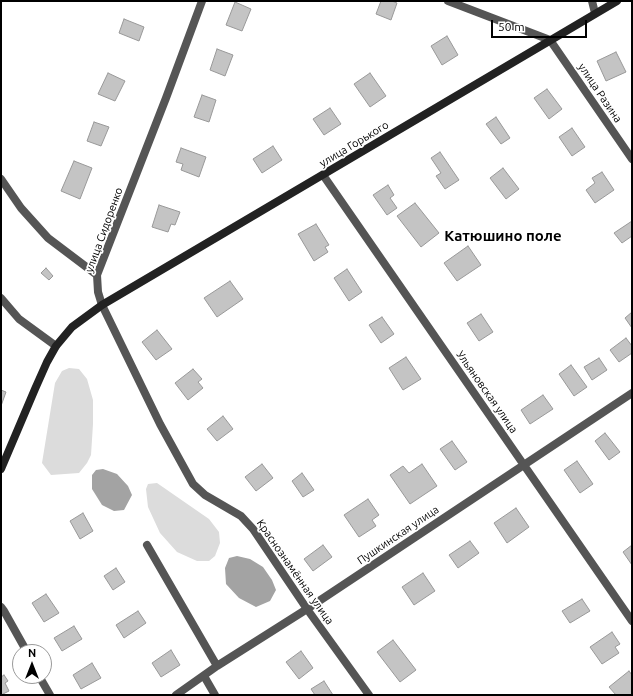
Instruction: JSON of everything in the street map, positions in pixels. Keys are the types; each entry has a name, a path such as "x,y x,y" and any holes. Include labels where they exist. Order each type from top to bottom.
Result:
{"street":[{"name":"улица Сидоренко","path":"102,305 98,292 97,275 202,1"},
{"path":"448,1 550,40"},
{"path":"592,1 595,13"},
{"name":"улица Горького","path":"102,305 617,1"},
{"name":"улица Разина","path":"550,40 632,159"},
{"name":"Ульяновская улица","path":"323,175 632,621"},
{"path":"1,179 21,208 48,238 97,275"},
{"path":"1,298 19,319 56,346"},
{"path":"1,469 34,389 56,346 72,327 102,305"},
{"name":"Краснознамённая улица","path":"102,305 160,424 193,484 205,495 240,516 253,529 307,609 369,695"},
{"name":"Пушкинская улица","path":"176,695 217,666 307,609 632,393"},
{"path":"147,545 217,666"},
{"path":"1,608 22,644"},
{"path":"204,676 215,695"},
{"path":"44,684 50,695"}],"shaded area":[{"path":"69,368 79,369 87,379 93,400 91,455 79,473 51,475 42,463 55,383 62,371"},
{"path":"103,469 117,474 128,486 132,495 124,510 114,511 102,505 92,489 92,475 96,470"},
{"path":"157,483 209,519 219,532 220,543 215,556 209,561 197,561 177,552 160,533 148,507 146,489 148,484"},
{"path":"237,556 250,559 263,567 272,580 276,590 270,601 256,607 239,598 226,584 225,568 229,558"}],"building":[{"path":"381,1 392,1 397,3 391,20 376,14"},
{"path":"235,2 251,9 242,31 226,25"},
{"path":"124,19 144,27 139,41 119,33"},
{"path":"447,36 458,55 442,65 431,46"},
{"path":"217,49 233,55 225,76 210,70"},
{"path":"616,52 626,72 606,81 597,61"},
{"path":"108,73 125,81 115,101 98,94"},
{"path":"370,73 386,96 370,107 354,84"},
{"path":"547,89 562,109 549,119 534,98"},
{"path":"202,95 216,100 209,122 194,117"},
{"path":"330,108 341,124 324,135 313,119"},
{"path":"496,117 510,138 501,144 486,124"},
{"path":"94,122 109,127 101,146 87,141"},
{"path":"572,128 585,147 572,156 559,137"},
{"path":"273,146 282,160 262,173 253,159"},
{"path":"181,148 206,157 199,177 181,170 183,164 176,162"},
{"path":"440,152 459,180 445,189 436,176 441,173 431,158"},
{"path":"74,161 92,168 80,199 61,191"},
{"path":"503,168 519,189 506,199 490,178"},
{"path":"602,172 614,190 595,203 586,190 595,183 592,178"},
{"path":"388,185 394,195 390,198 397,208 387,215 373,195"},
{"path":"415,203 439,233 421,247 397,216"},
{"path":"159,205 180,212 175,225 171,224 168,232 152,227"},
{"path":"632,221 632,236 622,243 614,233"},
{"path":"316,224 329,245 325,247 328,252 314,261 298,234"},
{"path":"468,246 481,265 457,281 444,263"},
{"path":"46,268 53,276 49,280 41,273"},
{"path":"347,269 362,292 349,301 334,278"},
{"path":"230,281 243,299 217,317 204,298"},
{"path":"632,312 632,328 625,318"},
{"path":"481,314 493,332 479,341 467,323"},
{"path":"382,317 394,334 381,343 369,325"},
{"path":"157,330 172,349 156,360 142,342"},
{"path":"626,338 632,346 632,353 619,362 610,350"},
{"path":"406,357 421,379 403,390 389,368"},
{"path":"599,358 607,370 592,380 584,367"},
{"path":"571,365 587,387 574,396 559,374"},
{"path":"193,369 202,379 198,382 203,388 188,400 175,383"},
{"path":"1,390 6,392 1,406"},
{"path":"543,395 553,409 530,424 521,410"},
{"path":"223,416 233,429 217,441 207,429"},
{"path":"605,433 620,452 609,460 595,441"},
{"path":"452,441 467,462 455,470 440,449"},
{"path":"577,461 593,484 580,493 564,470"},
{"path":"262,464 273,478 256,491 245,477"},
{"path":"422,464 437,486 410,504 390,475 403,466 409,473"},
{"path":"302,473 314,490 303,497 292,481"},
{"path":"368,499 379,515 372,520 376,526 359,537 344,515"},
{"path":"516,508 529,527 507,543 494,523"},
{"path":"83,513 93,531 80,539 70,521"},
{"path":"470,541 479,553 458,568 449,555"},
{"path":"323,545 332,557 313,571 304,559"},
{"path":"632,545 632,565 623,552"},
{"path":"116,568 125,582 113,590 104,576"},
{"path":"423,573 435,591 414,605 402,587"},
{"path":"46,594 59,613 44,622 32,603"},
{"path":"582,599 590,611 570,623 562,611"},
{"path":"138,611 146,623 124,638 116,625"},
{"path":"74,626 82,639 62,651 54,638"},
{"path":"612,632 620,644 615,647 619,653 602,664 590,647"},
{"path":"393,640 416,670 400,682 377,652"},
{"path":"171,650 180,665 161,677 152,663"},
{"path":"301,651 313,668 299,679 286,662"},
{"path":"92,663 101,678 81,689 73,675"},
{"path":"629,671 632,675 632,695 616,695 609,687"},
{"path":"4,675 8,681 5,683 9,691 1,695 1,677"},
{"path":"324,681 333,695 315,695 311,689"}],"district":[{"name":"Катюшино поле","path":"503,236"}]}
